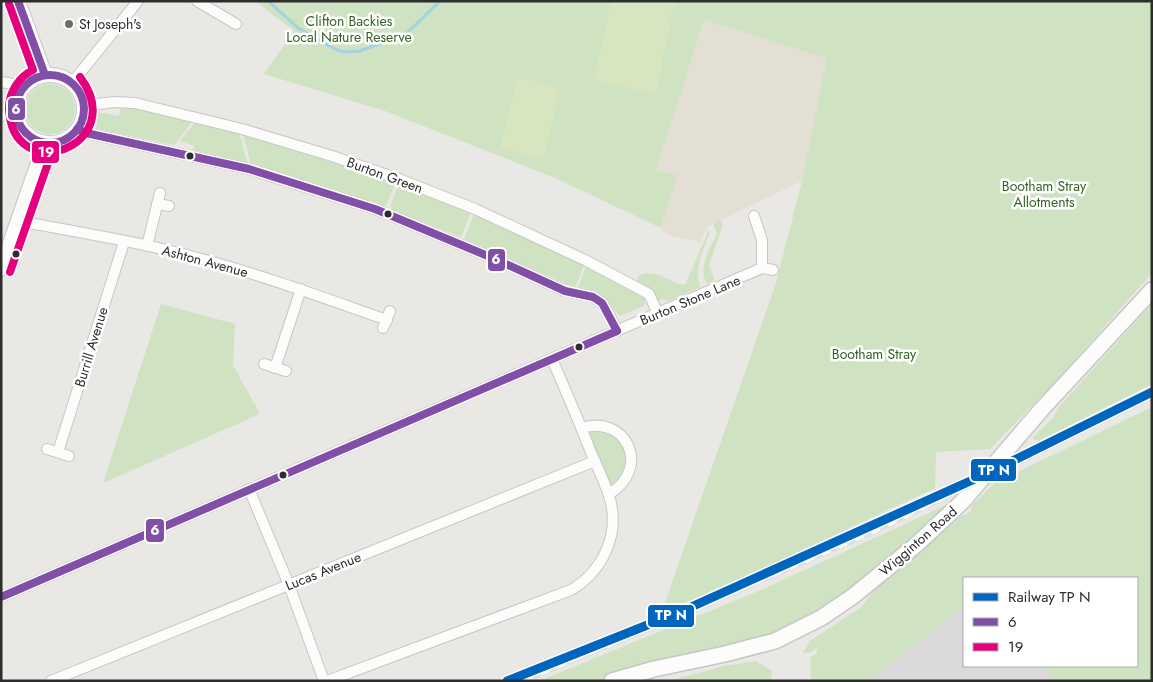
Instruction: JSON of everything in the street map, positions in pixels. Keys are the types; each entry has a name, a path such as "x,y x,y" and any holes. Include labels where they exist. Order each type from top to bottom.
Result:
{"main road":[{"name":"Wigginton Road","path":"612,681 654,669 775,641 821,618 852,597 916,545 962,502 1041,410 1152,290"}],"street":[{"path":"18,1 45,75"},
{"path":"72,83 138,1"},
{"path":"197,1 236,24"},
{"path":"45,75 56,75 72,83 79,92 83,106 82,117 77,129 66,138 54,142 36,139 26,132 22,128 16,114 18,97 24,86 36,77 45,75"},
{"path":"1,82 24,86"},
{"name":"Burton Green","path":"83,106 124,102 143,105 242,129 399,179 475,209 587,261 649,294 658,314"},
{"path":"1,116 16,114"},
{"path":"77,129 249,169 375,209 574,294 593,297 602,303 617,331"},
{"path":"1,269 45,142"},
{"path":"147,246 160,193"},
{"path":"157,204 169,206"},
{"name":"Burton Stone Lane","path":"1,597 617,331 768,269 762,240 754,216"},
{"name":"Ashton Avenue","path":"18,220 198,258 301,289 386,320"},
{"name":"Burrill Avenue","path":"58,452 124,242"},
{"path":"275,368 301,289"},
{"path":"249,489 326,681 571,590 581,584 603,559 610,541 613,521 609,494 552,359"},
{"path":"264,364 286,371"},
{"path":"582,428 594,426 608,428 620,436 629,448 631,464 627,478 622,485 609,494"},
{"path":"47,448 69,456"},
{"name":"Lucas Avenue","path":"51,681 595,461"}],"shaded area":[{"path":"704,20 828,58 802,181 708,226 700,242 668,235 661,228 677,175 656,170"},
{"path":"963,608 963,667 1041,667 1056,681 864,681 872,679"}],"green space":[{"path":"258,1 1152,1 1152,273 1057,380 990,449 936,452 935,488 660,617 776,283 802,181 827,58 704,20 656,170 677,175 661,228 555,178 385,111 264,74 294,31 259,4"},
{"path":"611,1 675,1 656,94 594,81"},
{"path":"517,77 560,88 543,159 500,148"},
{"path":"45,84 55,84 68,91 75,104 75,114 68,127 55,134 45,134 36,130 29,123 25,114 25,104 29,95 36,88"},
{"path":"121,106 191,121 174,145 96,129 97,112 119,116"},
{"path":"195,122 239,133 248,164 193,150 194,146 180,141"},
{"path":"243,134 396,183 385,207 251,165"},
{"path":"399,184 471,213 461,237 391,210 392,207 390,206"},
{"path":"474,214 584,265 575,288 464,239"},
{"path":"721,220 723,225 709,265 715,280 707,284 704,278 704,264 717,233 713,224"},
{"path":"709,230 699,266 698,280 700,287 669,301 662,299 658,301 649,289 637,284 638,276 651,273 685,285"},
{"path":"586,266 642,296 645,299 644,306 620,316 601,295 578,288"},
{"path":"161,304 235,324 233,365 260,414 103,483"},
{"path":"1152,304 1152,384 1039,441 1032,438 1053,418 1058,408"},
{"path":"1152,407 1152,681 1056,681 1041,667 1138,667 1138,577 963,577 963,608 872,679 864,681 811,681 810,658 817,653 817,648 811,652 803,653 810,641 861,607 876,588 943,529 971,511 971,506 995,483"},
{"path":"601,430 616,436 626,451 627,464 621,480 611,487 587,431"},
{"path":"953,502 844,595 819,613 795,625 762,638 600,681 539,681 761,590"},
{"path":"756,661 772,671 771,681 668,681 724,666"}],"waterway":[{"path":"268,1 298,28 333,48 344,52 360,51 403,37 440,1"}],"railway":[{"path":"524,681 683,615 885,527 1152,397"}],"transit line":[{"name":"6","path":"18,1 45,75"},
{"name":"19","path":"9,4 33,70 19,81 9,102 15,133 29,147 46,152 65,149 81,138 91,122 92,101 80,77"},
{"name":"6","path":"50,75 63,78 74,85 81,96 84,109 81,122 74,133 63,140 50,143 37,140 26,133 19,122 16,109 19,96 26,85 37,78 50,75"},
{"name":"6","path":"77,129 86,133 249,169 375,209 495,259 565,291 593,297 602,303 617,331"},
{"name":"19","path":"10,272 54,146"},
{"name":"6","path":"1,597 617,331"},
{"path":"507,681 680,612 988,473 1152,392"}],"place":[{"name":"St Joseph's","path":"69,24"}],"park label":[{"name":"Clifton Backies Local Nature Reserve","path":"349,30"},
{"name":"Bootham Stray Allotments","path":"1044,194"},
{"name":"Bootham Stray","path":"874,354"}]}
